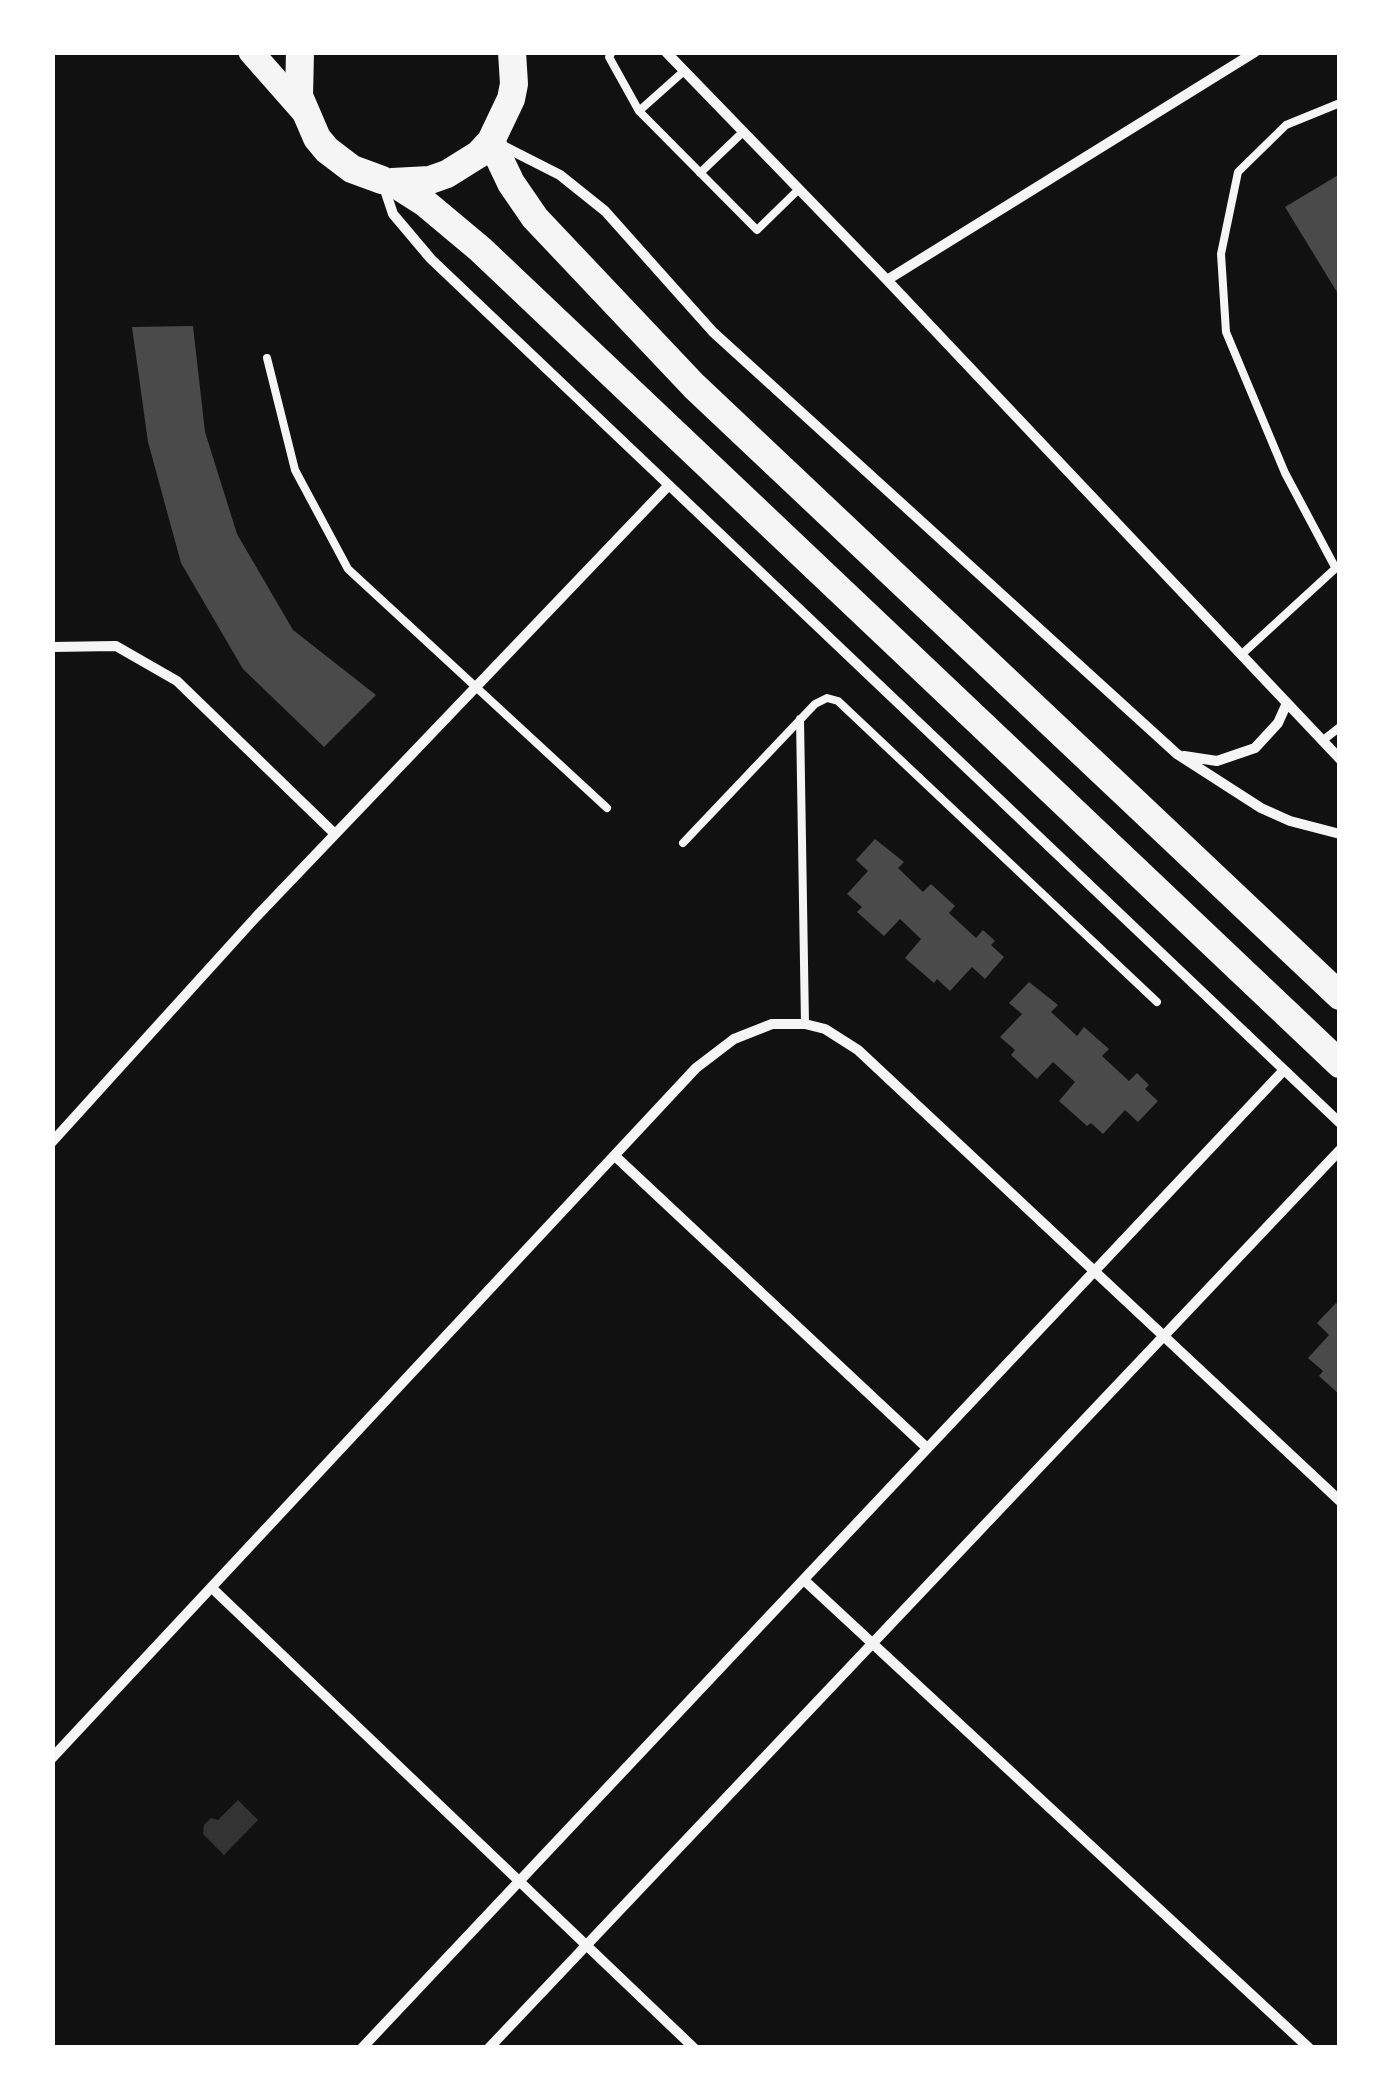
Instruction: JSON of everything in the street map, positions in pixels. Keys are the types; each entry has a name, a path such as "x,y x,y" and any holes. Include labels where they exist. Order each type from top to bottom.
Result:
{"highway":[{"path":"300,52 298,82 303,111 327,150 352,170 387,181 425,203 480,248 1340,1064"},
{"path":"387,181 430,180 479,154 492,140 511,99 512,52"},
{"path":"492,140 511,183 535,218 694,386 1340,996"}],"main road":[{"path":"250,52 303,111"}],"street":[{"path":"666,52 1340,758"},
{"path":"887,280 1256,52"},
{"path":"492,140 560,174 594,201 713,332 1177,754 1261,808 1290,821 1340,834"},
{"path":"387,181 393,214 417,245 1340,1123"},
{"path":"52,1142 334,834 668,486"},
{"path":"52,647 116,646 178,682 334,834"},
{"path":"1177,754 1216,761 1237,756 1269,736 1287,704"},
{"path":"52,1758 713,1052 772,1024 805,1024 842,1038 858,1050 1340,1501"},
{"path":"362,2048 1284,1070"},
{"path":"489,2048 1340,1150"},
{"path":"615,1156 927,1448"},
{"path":"804,1580 1309,2048"},
{"path":"214,1589 694,2048"}],"lane":[{"path":"612,52 609,56 639,111 757,230 799,189"},
{"path":"639,111 684,70"},
{"path":"1241,655 1337,567 1285,473 1226,332 1221,254 1238,172 1286,125 1340,104"},
{"path":"700,173 743,132"},
{"path":"267,358 295,470 348,569 606,808"},
{"path":"683,843 815,704 827,698 838,701 1158,1002"},
{"path":"800,718 805,1024"},
{"path":"1322,740 1340,727"}],"shaded area":[{"path":"238,1800 258,1820 224,1855 203,1834 204,1825 211,1818 218,1820"}],"building":[{"path":"1340,174 1340,297 1285,207"},
{"path":"193,326 205,432 237,534 293,630 376,695 324,747 243,669 181,563 148,442 132,327"},
{"path":"875,839 904,862 898,868 923,892 931,884 955,906 949,913 976,938 983,930 995,941 991,945 1004,957 985,979 972,967 950,991 937,979 934,983 905,958 921,939 900,919 884,936 857,912 862,907 847,894 868,871 856,860"},
{"path":"1029,982 1058,1005 1051,1012 1077,1036 1084,1027 1109,1049 1102,1056 1129,1081 1137,1073 1149,1085 1145,1089 1158,1101 1138,1122 1125,1110 1103,1134 1091,1123 1087,1126 1059,1101 1075,1082 1053,1062 1037,1079 1011,1055 1015,1050 1000,1037 1022,1014 1009,1003"},
{"path":"1336,1303 1340,1306 1340,1395 1319,1376 1323,1371 1308,1358 1329,1335 1317,1323"}]}
